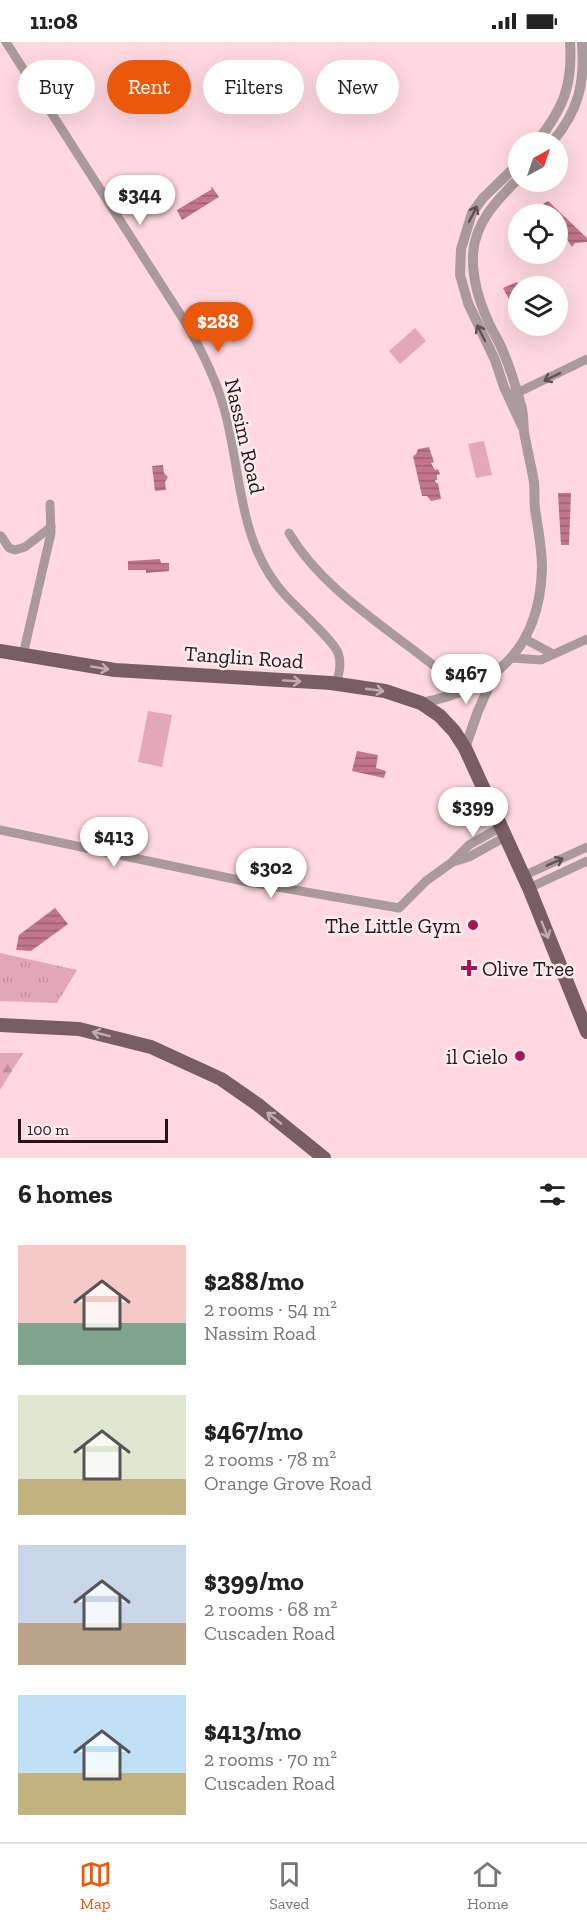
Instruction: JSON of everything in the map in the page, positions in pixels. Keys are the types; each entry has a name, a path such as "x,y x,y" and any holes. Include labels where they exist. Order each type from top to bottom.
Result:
{"main road":[{"name":"Tanglin Road","path":"0,651 115,670 336,684 385,691 421,703 442,718 465,748 526,882 587,1032"},
{"path":"0,1025 80,1029 150,1047 221,1079 257,1104 324,1158"}],"street":[{"name":"Nassim Road","path":"6,42 205,356 226,415 248,529 279,588 336,648 341,664 336,684"},
{"path":"544,132 560,109 568,84 571,65 570,42"},
{"path":"559,132 570,116 583,83 582,42"},
{"path":"421,703 450,697 495,673 512,658 525,639 537,604 542,569 534,483 522,409 502,350 487,321 474,273 473,253 477,233 508,178"},
{"path":"508,184 483,198 472,213 460,249 460,275 468,303 524,429"},
{"path":"517,393 587,359"},
{"path":"504,387 517,393"},
{"path":"23,655 51,527 50,504"},
{"path":"1,536 9,548 15,550 25,547 51,527"},
{"path":"289,533 299,550 329,580 377,623 464,691"},
{"path":"525,639 553,654"},
{"path":"512,658 535,661 544,659 587,639"},
{"path":"465,748 495,673"},
{"path":"0,830 248,882 399,908 426,881 469,845 503,832"},
{"path":"526,882 587,847"},
{"path":"526,882 587,861"}],"green space":[{"path":"415,328 426,341 400,364 389,351"},
{"path":"484,441 492,475 476,478 468,444"},
{"path":"148,711 172,715 162,767 138,762"},
{"path":"0,953 77,970 57,1003 0,1001"},
{"path":"0,1053 23,1053 0,1090"}],"shaded area":[{"path":"211,187 219,197 182,220 177,210 212,189"},
{"path":"568,220 587,238 587,242 575,243 572,247 568,241"},
{"path":"508,286 508,297 503,288"},
{"path":"429,447 434,462 431,463 440,474 435,480 438,483 441,499 431,501 427,496 422,496 413,456 418,449"},
{"path":"163,465 164,473 168,477 165,482 166,490 155,491 152,466"},
{"path":"558,493 571,493 569,545 561,545"},
{"path":"160,559 161,563 169,563 169,571 146,573 146,570 128,570 128,561"},
{"path":"357,751 378,755 376,768 386,771 384,778 352,771"},
{"path":"55,908 68,924 31,951 16,950 19,935"}],"place":[{"name":"The Little Gym","path":"473,925"},
{"name":"Olive Tree","path":"469,968"},
{"name":"il Cielo","path":"520,1056"}]}
